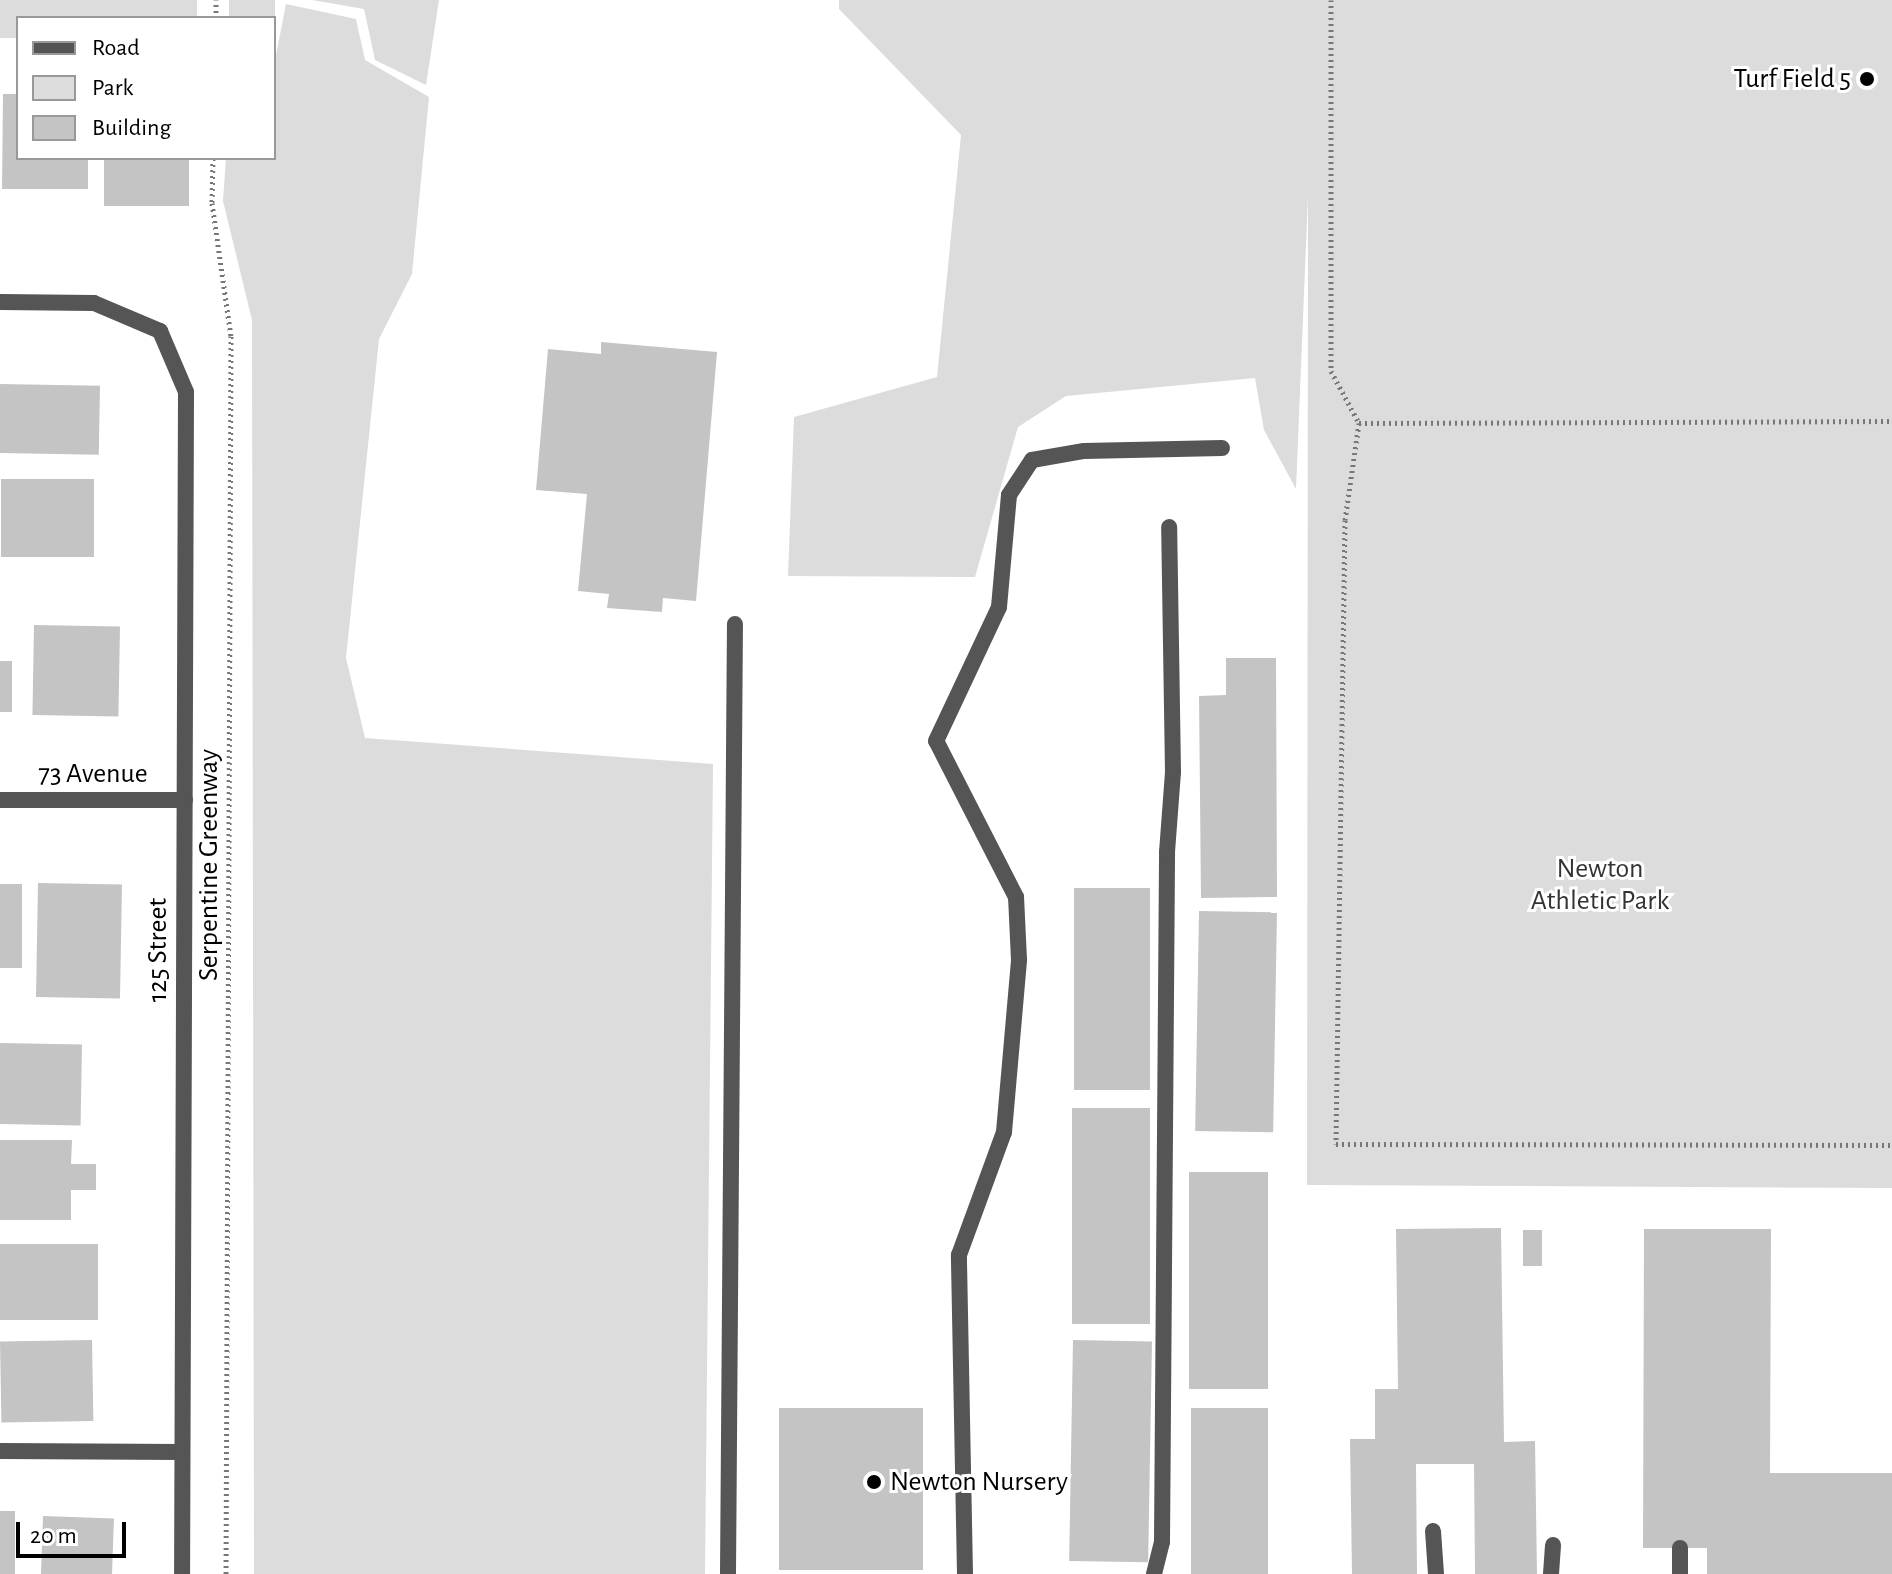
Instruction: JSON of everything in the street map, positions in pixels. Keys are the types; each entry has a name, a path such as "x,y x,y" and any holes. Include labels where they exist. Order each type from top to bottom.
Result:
{"street":[{"name":"125 Street","path":"0,302 94,303 160,331 186,392 182,1574"},
{"path":"965,1574 959,1255 1004,1132 1019,960 1016,897 936,741 999,607 1009,495 1032,460 1084,451 1222,448"},
{"path":"1154,1574 1162,1542 1167,852 1173,772 1169,527"},
{"path":"728,1574 735,624"},
{"name":"73 Avenue","path":"0,800 185,800"},
{"path":"0,1451 181,1452"},
{"path":"1433,1531 1436,1574"},
{"path":"1551,1574 1553,1545"},
{"path":"1680,1548 1680,1574"}],"path":[{"path":"1331,0 1331,371 1359,423 1345,520 1336,1144 1892,1145"},
{"name":"Serpentine Greenway","path":"213,160 212,203 231,336 226,1574"},
{"path":"1359,423 1892,421"}],"green space":[{"path":"0,0 197,0 197,16 16,16 16,38 0,38"},
{"path":"229,0 275,0 275,16 229,16"},
{"path":"312,0 439,0 426,85 375,60 364,9"},
{"name":"Newton Athletic Park","path":"839,0 1892,0 1892,1188 1307,1185 1308,196 1296,489 1264,430 1255,378 1066,396 1018,427 975,577 788,576 794,417 937,377 961,135 839,9"},
{"path":"286,4 356,19 365,60 429,97 412,274 379,339 346,658 365,738 713,764 705,1574 254,1574 252,320 223,201 226,160 276,160 276,55"}],"building":[{"path":"3,94 16,94 16,160 88,160 88,189 2,189"},
{"path":"104,160 189,160 189,206 104,206"},
{"path":"601,342 717,352 696,601 663,598 662,612 607,608 609,594 578,591 587,494 536,490 548,349 601,354"},
{"path":"0,384 100,386 99,455 0,453"},
{"path":"1,479 94,479 94,557 1,557"},
{"path":"34,625 120,627 118,716 32,715"},
{"path":"1226,658 1276,658 1277,897 1201,898 1199,696 1226,695"},
{"path":"0,661 12,661 12,712 0,712"},
{"path":"38,883 122,884 120,998 36,997"},
{"path":"0,884 22,884 22,968 0,968"},
{"path":"1074,888 1150,888 1150,1090 1074,1090"},
{"path":"1199,911 1277,912 1273,1132 1195,1131"},
{"path":"0,1043 82,1044 81,1125 0,1124"},
{"path":"1072,1108 1150,1108 1150,1324 1072,1324"},
{"path":"0,1140 72,1140 71,1164 96,1164 96,1190 71,1190 71,1220 0,1220"},
{"path":"1189,1172 1268,1172 1268,1389 1189,1389"},
{"path":"1501,1228 1504,1442 1535,1441 1537,1574 1475,1574 1474,1464 1416,1464 1417,1574 1352,1574 1350,1439 1375,1439 1375,1389 1398,1389 1396,1229"},
{"path":"1644,1229 1771,1229 1770,1473 1892,1473 1892,1574 1707,1574 1707,1548 1643,1548"},
{"path":"1523,1230 1542,1230 1542,1266 1523,1266"},
{"path":"0,1244 98,1244 98,1320 0,1320"},
{"path":"92,1340 93,1421 1,1423 0,1342"},
{"path":"1073,1340 1152,1341 1148,1562 1069,1561"},
{"path":"779,1408 923,1408 923,1570 779,1570"},
{"path":"1191,1408 1268,1408 1268,1574 1191,1574"},
{"path":"0,1511 15,1511 15,1574 0,1574"},
{"path":"43,1516 114,1518 112,1574 41,1574"}],"place":[{"name":"Turf Field 5","path":"1867,79"},
{"name":"Newton Nursery","path":"874,1482"}]}
